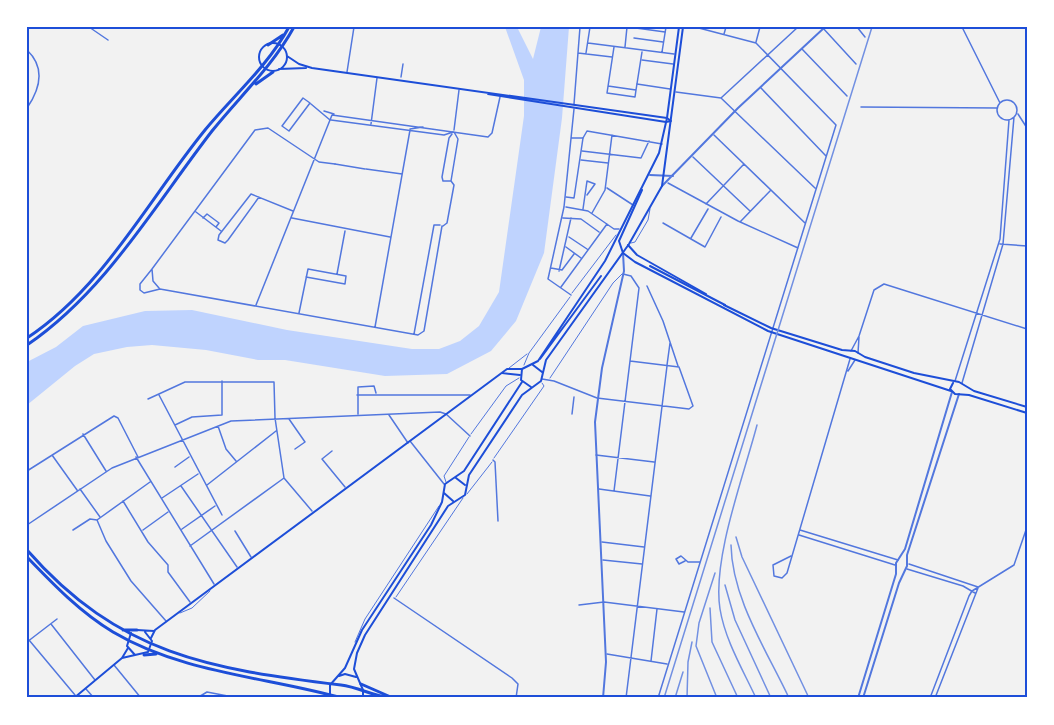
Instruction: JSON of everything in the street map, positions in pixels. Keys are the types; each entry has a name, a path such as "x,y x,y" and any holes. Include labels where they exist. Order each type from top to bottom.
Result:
{"highway":[{"path":"281,45 289,27"},
{"path":"27,345 57,324 98,282 211,133 254,85 294,27"},
{"path":"268,45 287,31"},
{"path":"27,338 80,294 205,131 264,69"},
{"path":"254,85 273,72"},
{"path":"27,550 70,595 118,629 152,646 209,663 363,690 392,698"},
{"path":"27,557 85,613 127,640 158,653 216,670 342,698"},
{"path":"118,629 137,630"},
{"path":"144,655 158,653"},
{"path":"361,684 392,698"}],"main road":[{"path":"538,361 605,261 619,229 650,175 662,144 681,27"},
{"path":"363,698 363,690 356,677 354,664 357,653 453,501 464,496 469,475 522,395 542,380 546,360 629,244 662,186 681,27"},
{"path":"312,68 279,69 273,72 264,69 261,55 268,45 281,45 287,56 299,64 312,68 671,121"},
{"path":"279,69 287,56"},
{"path":"482,92 516,98"},
{"path":"574,107 667,118 671,121"},
{"path":"642,190 620,236 619,246 622,253 633,260 753,323 855,360 1027,413"},
{"path":"629,244 638,255 753,323"},
{"path":"650,266 691,290 725,306"},
{"path":"122,658 144,655 152,646 151,638 154,631 214,584 507,369 533,365 601,276"},
{"path":"808,342 858,353 914,373 953,382 1027,407"},
{"path":"850,358 851,352"},
{"path":"855,360 858,353"},
{"path":"533,365 542,372"},
{"path":"523,368 520,376 522,382 531,387"},
{"path":"502,373 520,376"},
{"path":"330,696 330,685 345,668 355,645 431,525 442,502 446,483 456,478 470,461 522,382"},
{"path":"951,391 953,382"},
{"path":"960,394 962,385"},
{"path":"456,478 465,485"},
{"path":"444,491 453,501"},
{"path":"135,655 128,648 129,635 137,630 154,631"},
{"path":"145,632 151,638"},
{"path":"75,697 122,658 128,648"},
{"path":"339,676 345,674 356,677"}],"street":[{"path":"89,27 108,40"},
{"path":"347,73 354,27"},
{"path":"571,295 548,279 564,207 580,27"},
{"path":"586,54 590,27"},
{"path":"625,48 627,27"},
{"path":"662,53 666,27"},
{"path":"658,698 836,125 770,54 756,43 695,27"},
{"path":"724,34 726,27"},
{"path":"756,43 760,27"},
{"path":"721,98 798,27"},
{"path":"662,186 668,183 734,112 823,27 856,64"},
{"path":"857,27 865,37"},
{"path":"962,27 1000,103"},
{"path":"636,28 665,32"},
{"path":"634,38 663,42"},
{"path":"588,43 675,55"},
{"path":"614,47 607,93 635,96 642,51"},
{"path":"802,48 847,96"},
{"path":"27,50 35,60 39,78 37,92 27,108"},
{"path":"577,53 612,57"},
{"path":"641,59 674,64"},
{"path":"401,77 403,64"},
{"path":"371,124 378,77"},
{"path":"637,84 671,89"},
{"path":"608,86 636,90"},
{"path":"760,87 826,156"},
{"path":"451,181 446,182 442,177 449,138 454,132 459,89"},
{"path":"675,92 721,98 816,189"},
{"path":"310,103 289,131 282,126 303,98 323,111 334,114 491,136 500,97"},
{"path":"1017,113 1009,120 1000,117 997,108 1000,103 1008,99 1014,102 1017,113 1027,128"},
{"path":"861,107 997,108"},
{"path":"323,111 330,120 447,135 454,132"},
{"path":"256,306 334,114"},
{"path":"962,385 1003,244 1014,117"},
{"path":"953,382 999,244 1009,120"},
{"path":"410,130 424,127"},
{"path":"424,127 424,132"},
{"path":"402,174 314,160 273,130 258,128 140,284 140,290 144,293 160,289 420,335 424,331 442,226"},
{"path":"375,328 410,130"},
{"path":"565,197 574,198 583,138 587,131 662,144"},
{"path":"454,132 458,139"},
{"path":"414,335 434,225 447,224 454,185 451,181 458,139 464,133"},
{"path":"713,134 805,223"},
{"path":"592,213 606,187 612,135"},
{"path":"571,138 583,138"},
{"path":"582,151 641,159 649,140"},
{"path":"692,156 750,211"},
{"path":"581,160 608,164"},
{"path":"706,205 745,164"},
{"path":"650,175 673,176"},
{"path":"668,183 706,205 798,248"},
{"path":"606,187 633,206"},
{"path":"740,222 772,189"},
{"path":"258,197 225,243 218,240 221,232 250,194 258,197 293,211"},
{"path":"583,210 587,195"},
{"path":"564,207 592,213 607,224 619,229"},
{"path":"690,239 708,209"},
{"path":"195,211 221,232"},
{"path":"203,218 207,214 219,223 216,227"},
{"path":"234,216 241,222"},
{"path":"663,223 705,247 721,217"},
{"path":"291,218 391,237"},
{"path":"562,218 581,219 600,233"},
{"path":"559,271 571,218"},
{"path":"561,287 607,224"},
{"path":"337,274 345,230"},
{"path":"567,236 588,250"},
{"path":"999,244 1027,246"},
{"path":"565,246 581,259"},
{"path":"428,253 437,254"},
{"path":"603,698 606,654 596,454 597,398 624,269 622,253"},
{"path":"559,271 574,254"},
{"path":"624,269 633,260"},
{"path":"550,268 559,271"},
{"path":"152,269 153,281 160,289"},
{"path":"299,314 306,277 308,269 346,276 345,284 306,277"},
{"path":"614,491 639,288 631,276 623,274"},
{"path":"424,279 432,280"},
{"path":"851,352 859,336 874,290 886,284 1027,329"},
{"path":"542,380 548,380 597,398 689,409 693,406 647,286"},
{"path":"419,305 428,307"},
{"path":"858,353 859,336"},
{"path":"626,698 670,342"},
{"path":"791,556 772,565 774,576 779,578 786,576 848,372 850,358"},
{"path":"848,372 855,360"},
{"path":"630,361 679,367"},
{"path":"174,425 192,417 222,415 222,380"},
{"path":"148,399 185,382 222,380 274,382 275,418 284,478 312,512"},
{"path":"358,415 358,386 376,387 376,395"},
{"path":"858,698 951,391"},
{"path":"863,698 960,394"},
{"path":"159,395 222,515"},
{"path":"357,395 471,395"},
{"path":"572,414 574,397"},
{"path":"388,414 409,442 446,483"},
{"path":"27,525 106,472 137,457 241,419 446,414 470,436"},
{"path":"27,471 82,433 116,416 150,481 214,584"},
{"path":"288,418 305,442 295,449"},
{"path":"218,426 226,449 237,461"},
{"path":"206,486 277,430"},
{"path":"82,433 106,472"},
{"path":"332,452 322,459 346,488"},
{"path":"52,454 100,517"},
{"path":"596,454 655,462"},
{"path":"175,467 190,456"},
{"path":"493,460 495,462 498,520"},
{"path":"161,498 199,474"},
{"path":"190,546 284,478"},
{"path":"97,520 150,481"},
{"path":"181,486 237,567"},
{"path":"598,489 651,496"},
{"path":"123,501 191,603"},
{"path":"181,530 215,505"},
{"path":"142,531 169,511"},
{"path":"73,530 90,519 97,520"},
{"path":"97,520 106,541 131,581 166,622"},
{"path":"930,698 972,591 1014,565 1027,527"},
{"path":"800,530 979,587"},
{"path":"235,531 251,557"},
{"path":"799,534 972,591 975,594"},
{"path":"601,542 644,547"},
{"path":"602,560 642,564"},
{"path":"685,561 700,562"},
{"path":"935,698 979,587"},
{"path":"394,598 512,678 518,684 516,698"},
{"path":"579,605 604,602 685,612"},
{"path":"651,661 657,609"},
{"path":"57,619 28,641 75,697"},
{"path":"51,624 95,681"},
{"path":"606,654 669,664"},
{"path":"114,664 141,698"},
{"path":"86,688 94,698"},
{"path":"196,698 207,692 238,698"}],"lane":[{"path":"523,368 529,353 616,235"},
{"path":"548,380 613,283 619,275 623,274"},
{"path":"613,283 621,281"},
{"path":"507,369 529,353"},
{"path":"446,483 444,476 470,436 506,386 520,376"},
{"path":"389,599 394,598 464,496 493,460 544,386 542,380"},
{"path":"171,619 208,596 214,584"}],"water":[{"path":"505,27 517,27 533,59 541,27 569,27 562,118 544,253 516,321 491,351 447,374 385,376 285,360 258,360 206,350 152,345 127,347 94,354 75,366 27,405 27,362 56,347 83,326 145,311 192,310 287,330 412,349 439,349 460,341 479,326 499,292 524,116 524,80"}],"railway":[{"path":"664,698 872,27"},
{"path":"756,698 735,655 722,621 719,589 725,542 757,425"},
{"path":"736,537 742,557 809,698"},
{"path":"731,545 737,585 744,605 789,698"},
{"path":"715,573 699,623 696,646 717,698"},
{"path":"725,585 735,620 771,698"},
{"path":"710,608 712,642 738,698"},
{"path":"687,698 688,662 692,642"},
{"path":"675,698 683,672"}]}
